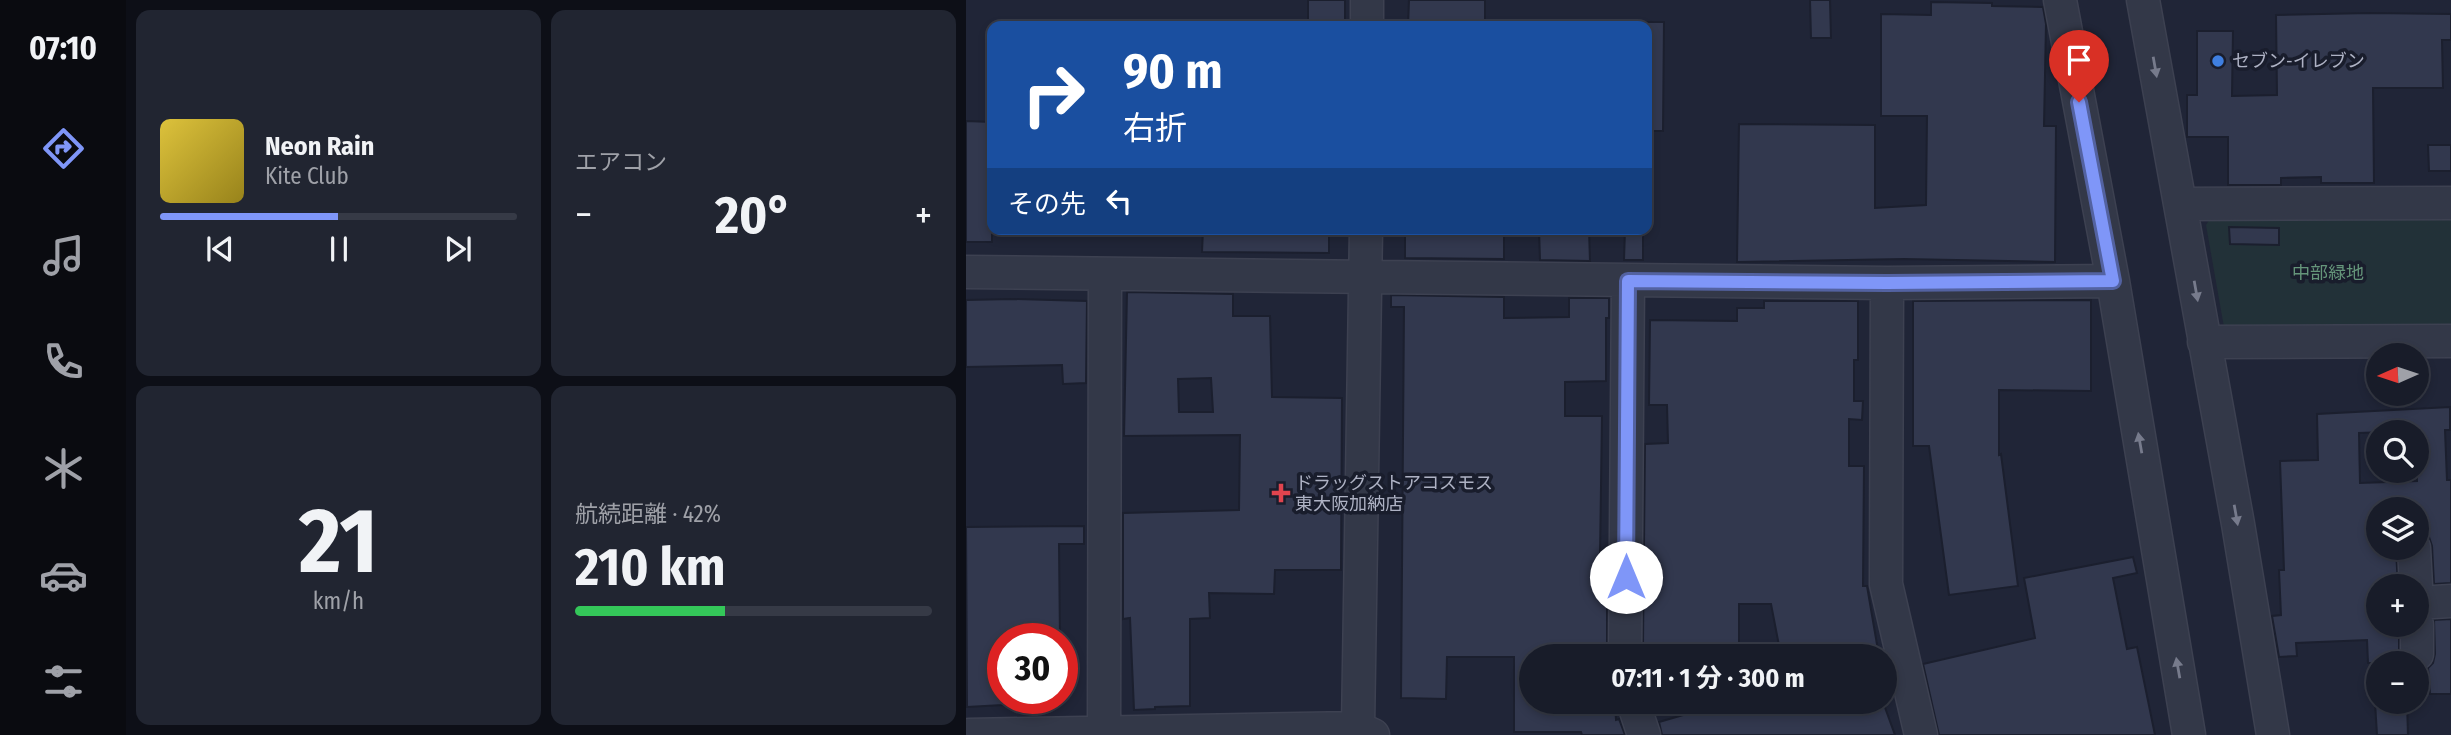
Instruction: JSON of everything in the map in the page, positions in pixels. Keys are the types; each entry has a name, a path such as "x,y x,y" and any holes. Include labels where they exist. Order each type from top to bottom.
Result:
{"street":[{"path":"1367,0 1367,21"},
{"path":"2060,0 2113,281 2189,735"},
{"path":"2143,0 2238,524 2273,735"},
{"path":"2180,204 2451,204"},
{"path":"969,735 1366,731 1366,235"},
{"path":"966,272 1628,281 2113,281"},
{"path":"1104,734 1105,274"},
{"path":"1625,644 1628,281"},
{"path":"1887,283 1886,584 1921,735"},
{"path":"2204,342 2451,341"},
{"path":"2429,602 2451,601"},
{"path":"1637,714 1644,735"}],"green space":[{"name":"中部緑地","path":"2451,213 2451,331 2225,333 2206,225 2213,214"}],"building":[{"path":"1308,0 1345,0 1345,21 1308,21"},
{"path":"1409,0 1485,0 1485,21 1408,21"},
{"path":"1810,0 1830,0 1831,38 1811,38"},
{"path":"1931,2 2043,7 2046,24 2044,126 2056,126 2055,262 1904,259 1737,262 1739,124 1875,125 1875,208 1926,205 1927,116 1881,116 1881,14 1931,15"},
{"path":"2451,14 2451,40 2442,40 2443,88 2373,88 2374,183 2321,183 2321,177 2281,178 2281,185 2228,185 2228,137 2187,137 2187,95 2197,95 2197,31 2233,31 2232,96 2277,95 2276,15"},
{"path":"1652,22 1664,22 1663,131 1652,131"},
{"path":"966,121 987,122 987,235 992,235 992,242 966,242"},
{"path":"2428,145 2451,145 2451,171 2429,171"},
{"path":"2229,227 2279,228 2279,245 2230,244"},
{"path":"1203,235 1329,235 1329,253 1202,252"},
{"path":"1405,235 1504,235 1504,259 1405,258"},
{"path":"1539,235 1589,235 1590,261 1540,260"},
{"path":"1625,235 1643,235 1643,260 1624,260"},
{"path":"1127,292 1233,294 1233,316 1270,316 1272,397 1342,398 1341,570 1275,570 1274,594 1209,593 1210,618 1190,619 1190,706 1134,710 1130,618 1123,619 1123,513 1239,510 1240,435 1124,436","holes":["1211,378 1213,412 1179,412 1178,379"]},
{"path":"1391,295 1504,297 1504,318 1569,317 1569,298 1609,298 1609,318 1606,318 1606,381 1565,382 1565,416 1602,416 1600,557 1607,557 1607,644 1519,644 1519,714 1616,714 1616,720 1619,719 1625,735 1514,732 1514,657 1447,657 1446,699 1401,698 1404,307 1391,307"},
{"path":"966,300 1087,301 1086,383 1063,384 1062,365 966,367"},
{"path":"2091,300 2091,391 1999,390 1999,455 2001,454 2018,586 1949,595 1929,446 1913,446 1913,301"},
{"path":"1764,301 1858,301 1858,360 1854,360 1854,401 1863,401 1862,420 1849,419 1849,466 1864,466 1863,586 1867,586 1877,644 1779,644 1771,604 1739,604 1739,644 1643,644 1645,444 1668,443 1667,405 1649,405 1650,320 1737,321 1737,308 1764,308"},
{"path":"2450,407 2450,430 2445,430 2447,480 2451,480 2451,583 2434,584 2429,537 2429,497 2366,497 2366,560 2397,560 2397,574 2366,574 2366,637 2399,637 2399,651 2367,651 2367,640 2296,643 2297,656 2279,657 2272,616 2281,615 2279,570 2284,570 2280,461 2318,460 2317,414"},
{"path":"1084,526 1084,544 1059,544 1060,623 987,623 987,706 967,707 966,527"},
{"path":"2133,557 2137,573 2113,578 2127,649 2137,647 2155,735 1939,735 1923,664 2035,638 2024,578"},
{"path":"2451,619 2451,694 2430,694 2429,667 2435,654 2434,620"},
{"path":"1687,714 1887,714 1895,735 1662,735 1659,722"},
{"path":"2376,714 2407,714 2408,735 2377,735"}],"place":[{"name":"セブン-イレブン","path":"2218,61"},
{"name":"ドラッグストアコスモス 東大阪加納店","path":"1281,493"}],"route":[{"path":"1626,577 1628,281 2113,281 2079,102"}]}
